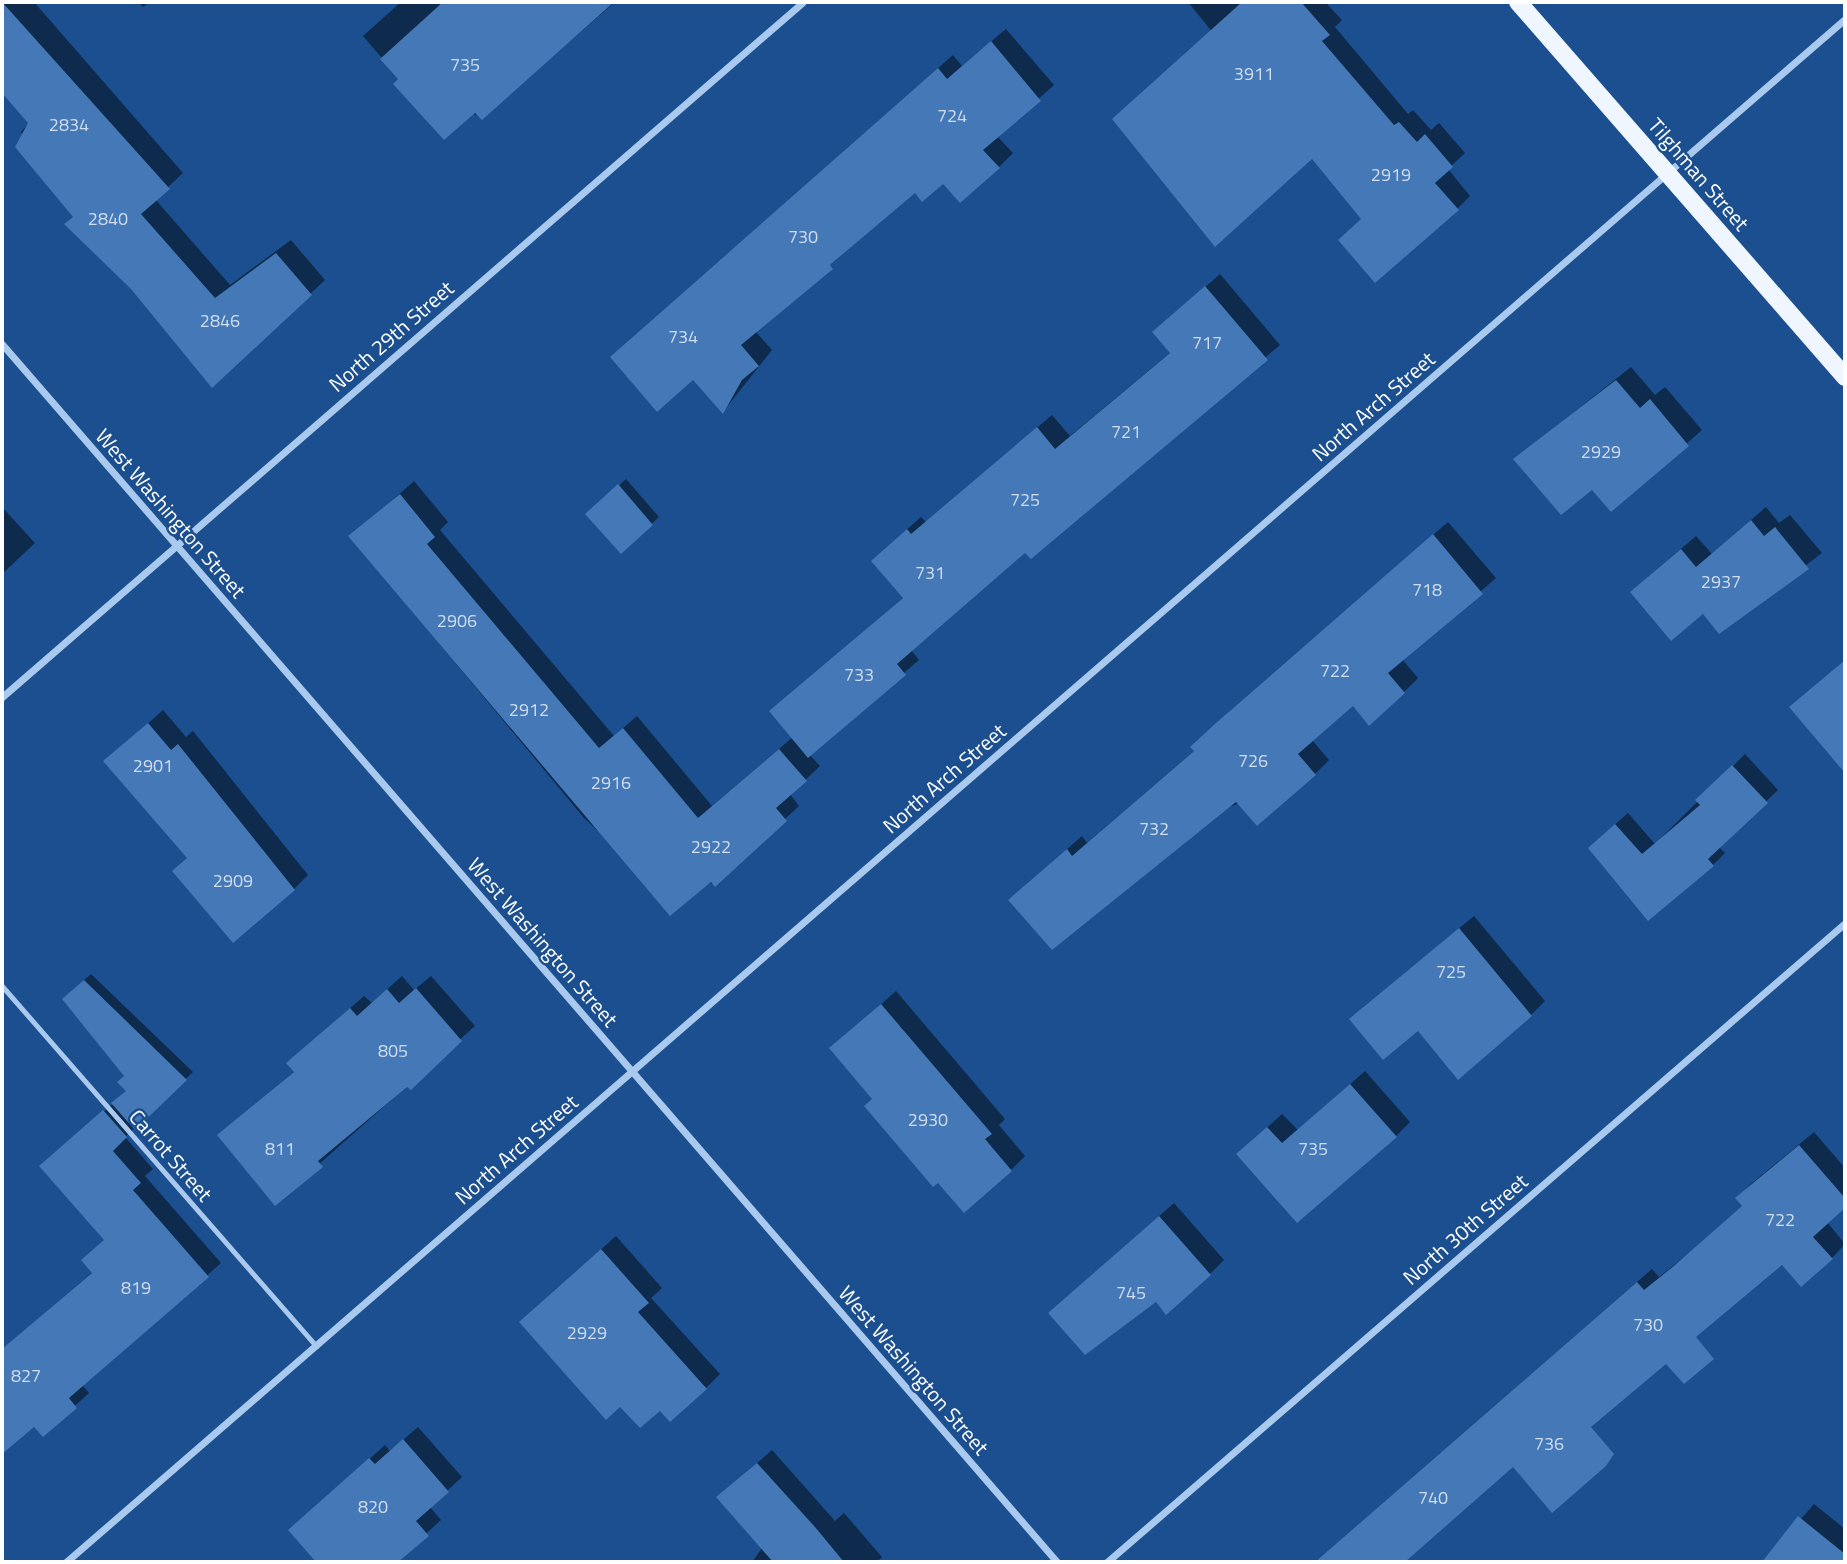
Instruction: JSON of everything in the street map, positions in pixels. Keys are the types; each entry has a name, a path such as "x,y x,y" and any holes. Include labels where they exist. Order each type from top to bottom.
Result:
{"main road":[{"name":"Tilghman Street","path":"1518,2 1845,377"}],"street":[{"name":"North 29th Street","path":"2,697 803,2"},
{"name":"North Arch Street","path":"66,1562 1845,19"},
{"name":"West Washington Street","path":"2,344 1057,1562"},
{"name":"North 30th Street","path":"1107,1562 1845,923"}],"lane":[{"name":"Carrot Street","path":"2,986 316,1346"}],"building":[{"path":"2,2 170,189 141,214 215,298 276,253 312,295 212,388 131,289 64,224 73,217 15,147 28,123 2,93"},
{"path":"443,2 614,2 482,120 475,113 444,140 393,84 398,79 380,59"},
{"path":"1242,2 1301,2 1330,35 1322,41 1394,125 1399,122 1417,142 1425,134 1453,167 1435,183 1459,210 1375,283 1338,240 1361,219 1312,159 1215,247 1112,119"},
{"path":"991,41 1041,101 983,150 1000,168 960,203 943,184 922,202 915,193 830,265 833,269 741,345 759,366 742,380 723,414 693,380 657,412 610,357 938,68 947,79"},
{"path":"1205,286 1268,360 1031,559 1025,553 897,664 906,675 808,758 769,711 903,598 871,561 907,529 911,534 1037,427 1055,449 1170,353 1152,332"},
{"path":"1616,380 1640,408 1650,399 1689,446 1611,512 1592,490 1561,515 1513,459"},
{"path":"618,484 653,525 621,554 585,514"},
{"path":"400,494 435,537 427,544 599,748 623,728 698,818 779,749 807,781 776,808 787,821 715,887 711,882 670,916 348,536"},
{"path":"1751,520 1764,536 1775,527 1809,569 1719,634 1703,614 1671,641 1630,592 1681,549 1696,567"},
{"path":"1433,534 1483,594 1388,673 1405,693 1369,726 1353,706 1298,754 1316,775 1257,826 1236,802 1052,950 1008,900 1067,849 1072,856 1194,751 1190,747 1216,723"},
{"path":"1845,660 1845,773 1789,707"},
{"path":"148,723 171,750 178,744 295,890 233,943 172,871 187,858 103,761"},
{"path":"1732,765 1768,803 1708,859 1714,866 1648,921 1588,848 1615,824 1642,854 1700,805 1695,800"},
{"path":"1459,928 1532,1016 1458,1080 1418,1031 1383,1060 1349,1019"},
{"path":"84,980 187,1080 135,1130 111,1103 126,1091 117,1082 124,1076 62,999"},
{"path":"416,988 462,1041 411,1090 407,1087 318,1161 323,1167 275,1206 217,1135 294,1072 286,1063 350,1008 357,1016 387,989 399,1003"},
{"path":"881,1004 992,1134 985,1139 1012,1171 964,1213 938,1183 933,1187 864,1106 872,1099 829,1048"},
{"path":"1350,1084 1397,1137 1297,1223 1236,1154 1267,1127 1282,1143"},
{"path":"103,1110 127,1137 113,1151 141,1183 133,1190 209,1277 69,1398 77,1408 43,1437 34,1427 2,1454 2,1349 92,1273 81,1260 104,1240 39,1166"},
{"path":"1799,1145 1845,1198 1845,1208 1813,1237 1833,1259 1801,1287 1782,1265 1696,1337 1714,1359 1684,1384 1666,1364 1591,1427 1614,1454 1606,1466 1552,1513 1513,1467 1405,1562 1315,1562 1637,1282 1644,1290 1675,1265 1742,1206 1735,1198"},
{"path":"1159,1216 1211,1275 1166,1315 1156,1302 1085,1355 1048,1313"},
{"path":"601,1249 649,1303 638,1312 707,1389 670,1422 660,1411 640,1428 620,1407 606,1420 519,1322"},
{"path":"403,1439 449,1492 416,1521 429,1536 398,1562 316,1562 288,1530 369,1458 375,1464"},
{"path":"757,1463 844,1562 773,1562 716,1497"},
{"path":"1798,1516 1845,1554 1845,1562 1762,1562"}]}
